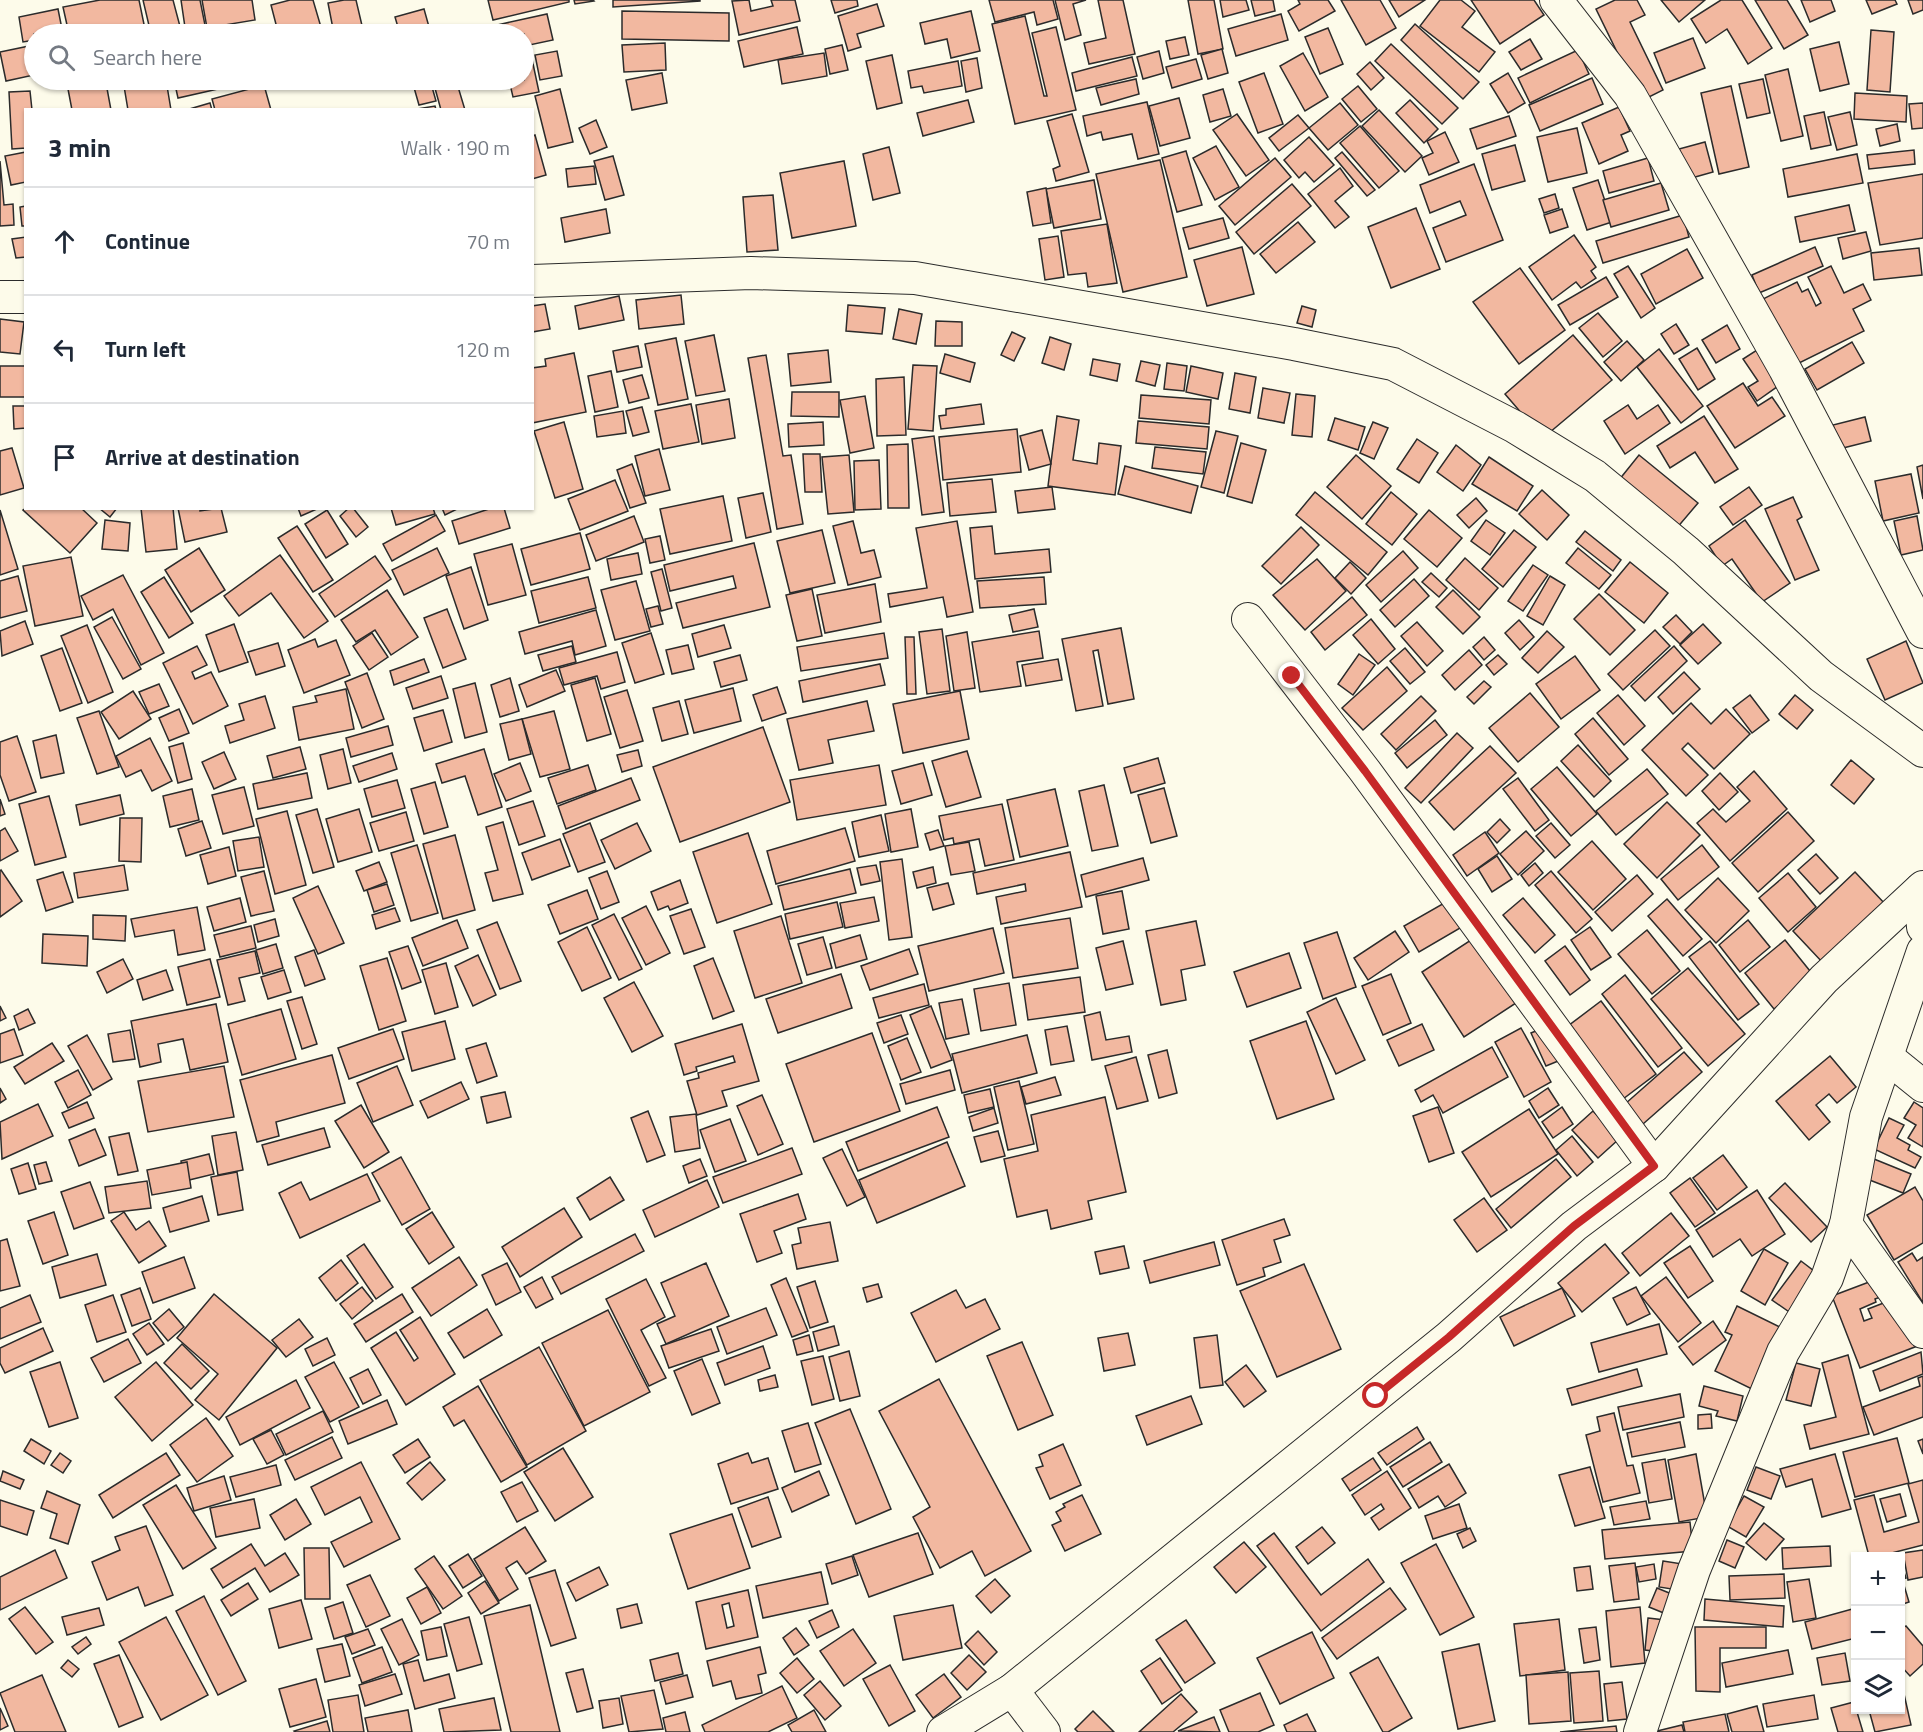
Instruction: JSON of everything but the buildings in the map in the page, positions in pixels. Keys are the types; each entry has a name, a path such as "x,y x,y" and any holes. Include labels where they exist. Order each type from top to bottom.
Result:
{"street":[{"path":"1556,0 1636,105 1785,369 1923,632"},
{"path":"534,280 751,273 915,278 1294,344 1393,364 1515,427 1595,476 1686,551 1821,676 1923,751"},
{"path":"0,297 24,297"},
{"path":"1248,619 1365,771 1654,1166"},
{"path":"943,1732 1012,1690 1449,1337 1574,1226 1654,1166 1824,979 1922,888"},
{"path":"1922,888 1923,927"},
{"path":"1640,1732 1694,1570 1783,1352 1827,1278 1846,1224 1866,1117 1923,951"},
{"path":"1887,1057 1923,1086"},
{"path":"1846,1224 1923,1332"},
{"path":"1012,1690 1044,1732"}],"route":[{"path":"1292,676 1365,771 1654,1166 1574,1226 1449,1337 1376,1396"}]}
